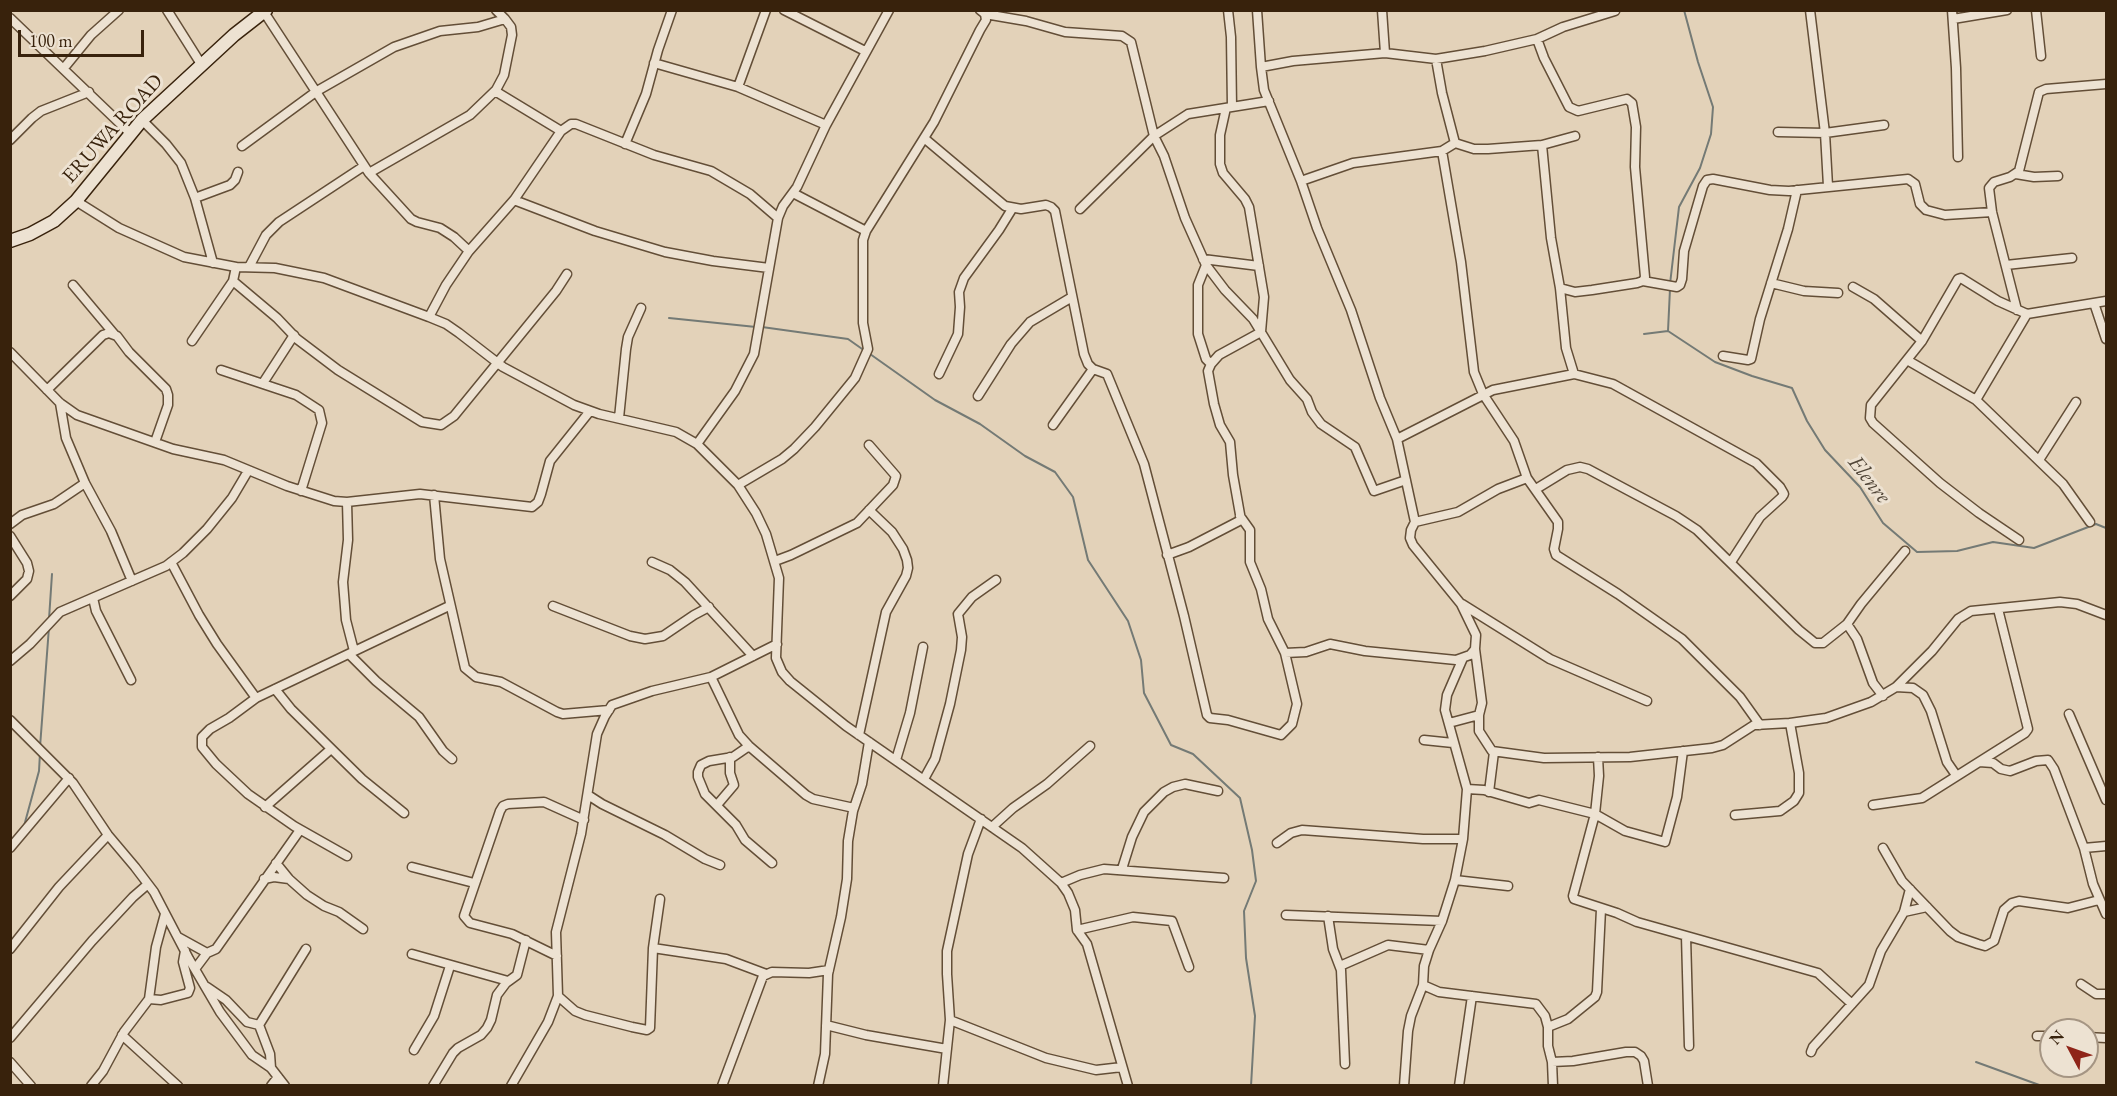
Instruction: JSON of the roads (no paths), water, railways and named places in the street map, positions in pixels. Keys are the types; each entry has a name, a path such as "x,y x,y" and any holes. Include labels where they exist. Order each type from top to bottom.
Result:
{"main road":[{"name":"ERUWA ROAD","path":"10,241 30,234 54,221 76,201 142,120 201,64 265,11"}],"street":[{"path":"64,68 91,35 119,10"},
{"path":"167,10 201,64"},
{"path":"249,267 259,246 279,222 367,170 470,115 495,91 504,75 512,35 511,27 496,10"},
{"path":"625,144 646,94 672,10"},
{"path":"738,87 766,10"},
{"path":"784,10 866,51"},
{"path":"697,444 735,391 754,354 778,218 889,10"},
{"path":"1228,10 1231,38 1229,108 1220,135 1220,164 1223,172 1249,207 1264,297 1261,332"},
{"path":"1257,10 1264,90 1351,310 1380,398 1397,439 1415,522 1410,538 1413,545 1461,604 1476,635 1475,649 1482,703 1479,731 1494,752 1489,792"},
{"path":"1382,10 1385,53"},
{"path":"1810,10 1825,133 1828,186"},
{"path":"1958,157 1953,15 2007,10"},
{"path":"2036,10 2041,56"},
{"path":"265,11 367,170 411,219 440,228 469,251"},
{"path":"1261,67 1301,60 1385,53 1436,59 1537,39 1556,30 1615,11"},
{"path":"982,13 1026,21 1065,32 1126,38 1131,42 1154,136 1164,156 1185,218 1204,262 1225,290 1253,319 1286,373 1304,395 1312,412 1321,423 1355,447 1374,491 1406,480"},
{"path":"738,485 782,459 815,427 855,378 868,346 863,323 863,248 866,231 924,138 986,20 982,13"},
{"path":"10,18 130,133"},
{"path":"242,146 317,91 394,47 440,31 478,27 505,19"},
{"path":"1537,39 1548,66 1569,107 1573,110 1578,111 1627,99 1632,103 1636,127 1636,185 1646,270 1646,277 1643,281"},
{"path":"1436,59 1455,143"},
{"path":"654,63 738,87 826,125"},
{"path":"2016,174 2022,162 2039,92 2046,89 2106,84"},
{"path":"495,91 561,131"},
{"path":"10,140 41,111 89,92"},
{"path":"1080,209 1154,136 1188,114 1269,101"},
{"path":"142,120 181,163 195,198 213,264"},
{"path":"429,317 446,285 469,251 514,200 561,131 571,124 654,155 711,171 750,194 778,218"},
{"path":"1778,132 1825,133 1884,125"},
{"path":"1301,181 1353,163 1442,151 1455,143 1474,149 1542,145 1575,136"},
{"path":"924,138 1005,206 1012,209 1046,205 1055,211 1084,354 1093,369 1107,374 1144,464 1210,718 1228,720 1281,735 1292,724 1297,704 1285,653 1268,619 1261,590 1250,562 1250,530 1240,516"},
{"path":"1542,145 1551,238 1560,288 1566,348 1574,374"},
{"path":"1442,151 1461,261 1474,372 1483,394 1514,441 1527,478 1558,522 1554,549 1556,555 1618,594 1682,639 1740,697 1760,725"},
{"path":"195,198 230,184 235,180 238,172"},
{"path":"2017,310 1992,212 1989,188 1991,184 2016,174 2034,177 2058,176"},
{"path":"1560,288 1575,291 1643,281 1677,287 1680,285 1684,251 1703,186 1707,180 1713,179 1770,190 1797,190 1908,178 1915,184 1920,204 1926,210 1945,214 1992,212"},
{"path":"1723,356 1751,359 1797,190"},
{"path":"793,193 866,231"},
{"path":"514,200 594,231 665,252 769,268"},
{"path":"76,201 119,228 184,257 213,264 286,270 324,278 429,317 446,324 498,363 536,386 590,411 676,432 697,444 738,485 766,534 779,578 778,666 790,681 858,735 1022,848 1061,883 1068,893 1075,910 1077,930 1087,944 1128,1086"},
{"path":"939,374 958,334 959,292 964,278 1012,209"},
{"path":"2006,265 2072,258"},
{"path":"1204,262 1259,266"},
{"path":"1204,262 1198,285 1198,334 1206,359 1211,364"},
{"path":"192,340 233,281 236,267"},
{"path":"233,281 294,335 350,379 422,422 441,425 454,416 556,291 567,274"},
{"path":"2019,540 1940,483 1874,423 1870,418 1871,405 1922,340 1955,282 1961,278 1998,301 2027,314 2106,301"},
{"path":"1771,283 1804,291 1838,293"},
{"path":"73,285 129,352 166,389 168,405 155,442"},
{"path":"1853,287 1874,299 1922,340"},
{"path":"978,396 1011,344 1030,322 1072,297"},
{"path":"2094,303 2106,339"},
{"path":"619,418 628,337 641,308"},
{"path":"1976,400 2027,314"},
{"path":"1167,555 1241,520 1230,442 1220,425 1208,371 1219,355 1261,332"},
{"path":"47,390 103,335 109,333 117,336"},
{"path":"263,383 294,335"},
{"path":"10,352 60,403 77,415 173,449 224,460 301,491 334,501 347,502 402,495 434,495 532,507 538,502 550,461 590,411"},
{"path":"1907,360 1976,400 2063,484 2090,522"},
{"path":"1053,425 1093,369"},
{"path":"221,370 263,383 305,400 319,410 322,423 301,491"},
{"path":"1397,439 1483,394 1500,388 1574,374 1613,384 1756,463 1780,487 1784,494 1760,517 1731,562"},
{"path":"2039,460 2076,402"},
{"path":"60,403 66,438 85,483 111,531 132,581"},
{"path":"775,561 857,523 897,480 869,445"},
{"path":"1536,489 1567,470 1588,469 1676,516 1697,530 1810,640 1823,642 1847,624 1861,603 1905,551"},
{"path":"10,661 30,644 60,612 132,581 171,562 183,553 207,529 232,498 248,471"},
{"path":"1415,522 1458,512 1498,489 1527,478"},
{"path":"10,524 21,515 54,504 85,483"},
{"path":"434,495 440,559 465,668 476,676 501,682 563,714 609,710"},
{"path":"347,502 348,540 343,582 351,652 376,681 419,717 443,751 452,759"},
{"path":"858,735 886,612 908,568 903,549 892,532 869,510"},
{"path":"10,536 27,563 29,572 27,579 10,596"},
{"path":"171,562 217,644 256,698"},
{"path":"652,562 670,570 709,607 724,627 753,656"},
{"path":"924,779 934,759 950,704 961,650 962,637 958,614 972,597 996,580"},
{"path":"93,598 96,611 131,680"},
{"path":"1494,752 1544,758 1630,757 1712,748 1723,745 1750,726 1790,723 1836,715 1883,696 1896,687 1964,615 1971,611 2060,602 2077,604 2106,615"},
{"path":"1461,604 1550,659 1647,701"},
{"path":"347,856 265,807 216,764 202,747 201,742 210,729 256,698 449,606"},
{"path":"553,606 630,636 645,639 663,636 709,607"},
{"path":"1873,805 1922,798 2028,729 1998,609"},
{"path":"1847,624 1857,639 1873,683 1883,696"},
{"path":"510,1086 548,1022 558,996 555,937 584,820 590,768 597,734 612,705 652,691 711,677 777,644"},
{"path":"1285,653 1306,652 1330,644 1358,650 1456,660 1470,655 1475,649"},
{"path":"896,760 910,713 923,647"},
{"path":"1404,1086 1408,1031 1423,985 1424,966 1455,880 1463,839 1467,789 1445,710 1445,701 1462,658"},
{"path":"711,677 739,735 749,746 806,795 813,799 854,808"},
{"path":"1896,687 1913,688 1923,695 1931,711 1947,762 1956,775"},
{"path":"275,689 291,709 362,779 404,813"},
{"path":"2069,714 2106,800"},
{"path":"1449,723 1479,715"},
{"path":"10,720 69,778 108,835 148,884 220,1012 252,1054 271,1068 285,1086"},
{"path":"1735,815 1780,811 1794,801 1799,793 1799,773 1790,723"},
{"path":"1424,740 1453,743"},
{"path":"818,1086 825,1054 829,970 847,879 848,841 854,808 862,784 869,742"},
{"path":"749,746 741,753 702,765 698,772 699,785 736,825 745,840 772,863"},
{"path":"992,827 1013,808 1047,784 1090,746"},
{"path":"265,807 331,749"},
{"path":"1467,789 1489,792 1529,803 1539,800 1595,814 1625,831 1665,842 1677,797 1683,751"},
{"path":"717,805 735,784 730,773 730,757"},
{"path":"1598,757 1599,776 1595,814 1573,896 1578,902 1617,913 1637,922 1818,973 1852,1004"},
{"path":"1979,762 1994,763 2001,769 2010,771 2036,761 2048,760 2054,769 2084,848 2099,900 2106,914"},
{"path":"10,848 69,778"},
{"path":"1122,869 1132,837 1144,812 1164,792 1173,786 1185,784 1218,791"},
{"path":"588,795 720,865"},
{"path":"556,956 526,940 466,920 464,916 500,811 508,804 544,802 584,820"},
{"path":"943,1086 950,1020 946,974 947,951 968,854 981,819"},
{"path":"195,969 207,953 221,945 264,879 300,830"},
{"path":"1276,843 1291,833 1302,830 1423,839 1463,839"},
{"path":"10,949 58,887 108,835"},
{"path":"2084,848 2106,846"},
{"path":"1883,848 1902,881 1958,937 1985,946 1994,941 2004,910 2012,903 2019,901 2068,908 2099,900"},
{"path":"276,863 289,879 316,902 339,912 363,929"},
{"path":"412,867 474,883"},
{"path":"1061,883 1104,869 1224,878"},
{"path":"264,879 279,877 289,879"},
{"path":"1455,880 1508,886"},
{"path":"10,1038 92,941 148,884"},
{"path":"1811,1052 1869,985 1881,951 1904,912 1910,889"},
{"path":"558,996 575,1011 585,1015 632,1028 647,1030 650,1028 652,948 660,899"},
{"path":"1904,912 1927,907"},
{"path":"1548,1027 1568,1019 1595,997 1601,909"},
{"path":"91,1086 122,1035 149,999 156,947 165,914"},
{"path":"1286,915 1442,921"},
{"path":"1328,916 1333,949 1340,966 1342,981 1345,1064"},
{"path":"1077,930 1133,917 1172,921 1189,967"},
{"path":"1686,936 1689,1046"},
{"path":"178,937 207,953"},
{"path":"538,946 555,937"},
{"path":"433,1086 453,1053 482,1035 487,1028 497,995 516,975 526,940"},
{"path":"1340,966 1388,945 1429,950"},
{"path":"652,948 726,959 766,974"},
{"path":"259,1025 306,949"},
{"path":"149,999 161,1000 188,993 190,988 183,962 185,951"},
{"path":"412,954 508,981"},
{"path":"414,1050 434,1016 450,966"},
{"path":"722,1086 760,981 766,974 829,970"},
{"path":"2081,984 2096,994 2106,994"},
{"path":"205,985 226,1000 248,1022 259,1025"},
{"path":"1423,985 1439,992 1536,1004 1545,1016 1548,1027 1553,1086"},
{"path":"1460,1086 1472,996"},
{"path":"950,1020 1047,1058 1096,1070 1122,1067"},
{"path":"259,1025 270,1054 271,1068"},
{"path":"826,1025 866,1035 947,1049"},
{"path":"122,1035 178,1086"},
{"path":"1552,1062 1635,1052 1644,1061 1648,1086"},
{"path":"10,1062 30,1086"},
{"path":"271,1086 278,1077"}],"waterway":[{"path":"1670,284 1679,207 1700,168 1711,134 1713,107 1684,10"},
{"path":"1668,331 1670,289"},
{"path":"669,318 756,327"},
{"path":"762,327 848,339 865,351"},
{"name":"Elenre","path":"1644,334 1668,331 1715,362 1792,388 1807,421 1825,450 1860,487 1883,523 1917,552 1957,551 1993,542 2034,548 2096,524 2106,528"},
{"path":"870,354 935,400 980,424 1025,456 1055,472 1073,497 1088,560 1128,621 1141,660 1144,693 1171,745 1193,754 1240,798 1252,850 1256,881 1244,911 1246,958 1255,1016 1251,1086"},
{"path":"49,619 52,574"},
{"path":"40,747 49,627"},
{"path":"24,826 39,771 40,753"},
{"path":"1976,1062 2042,1086"}]}
